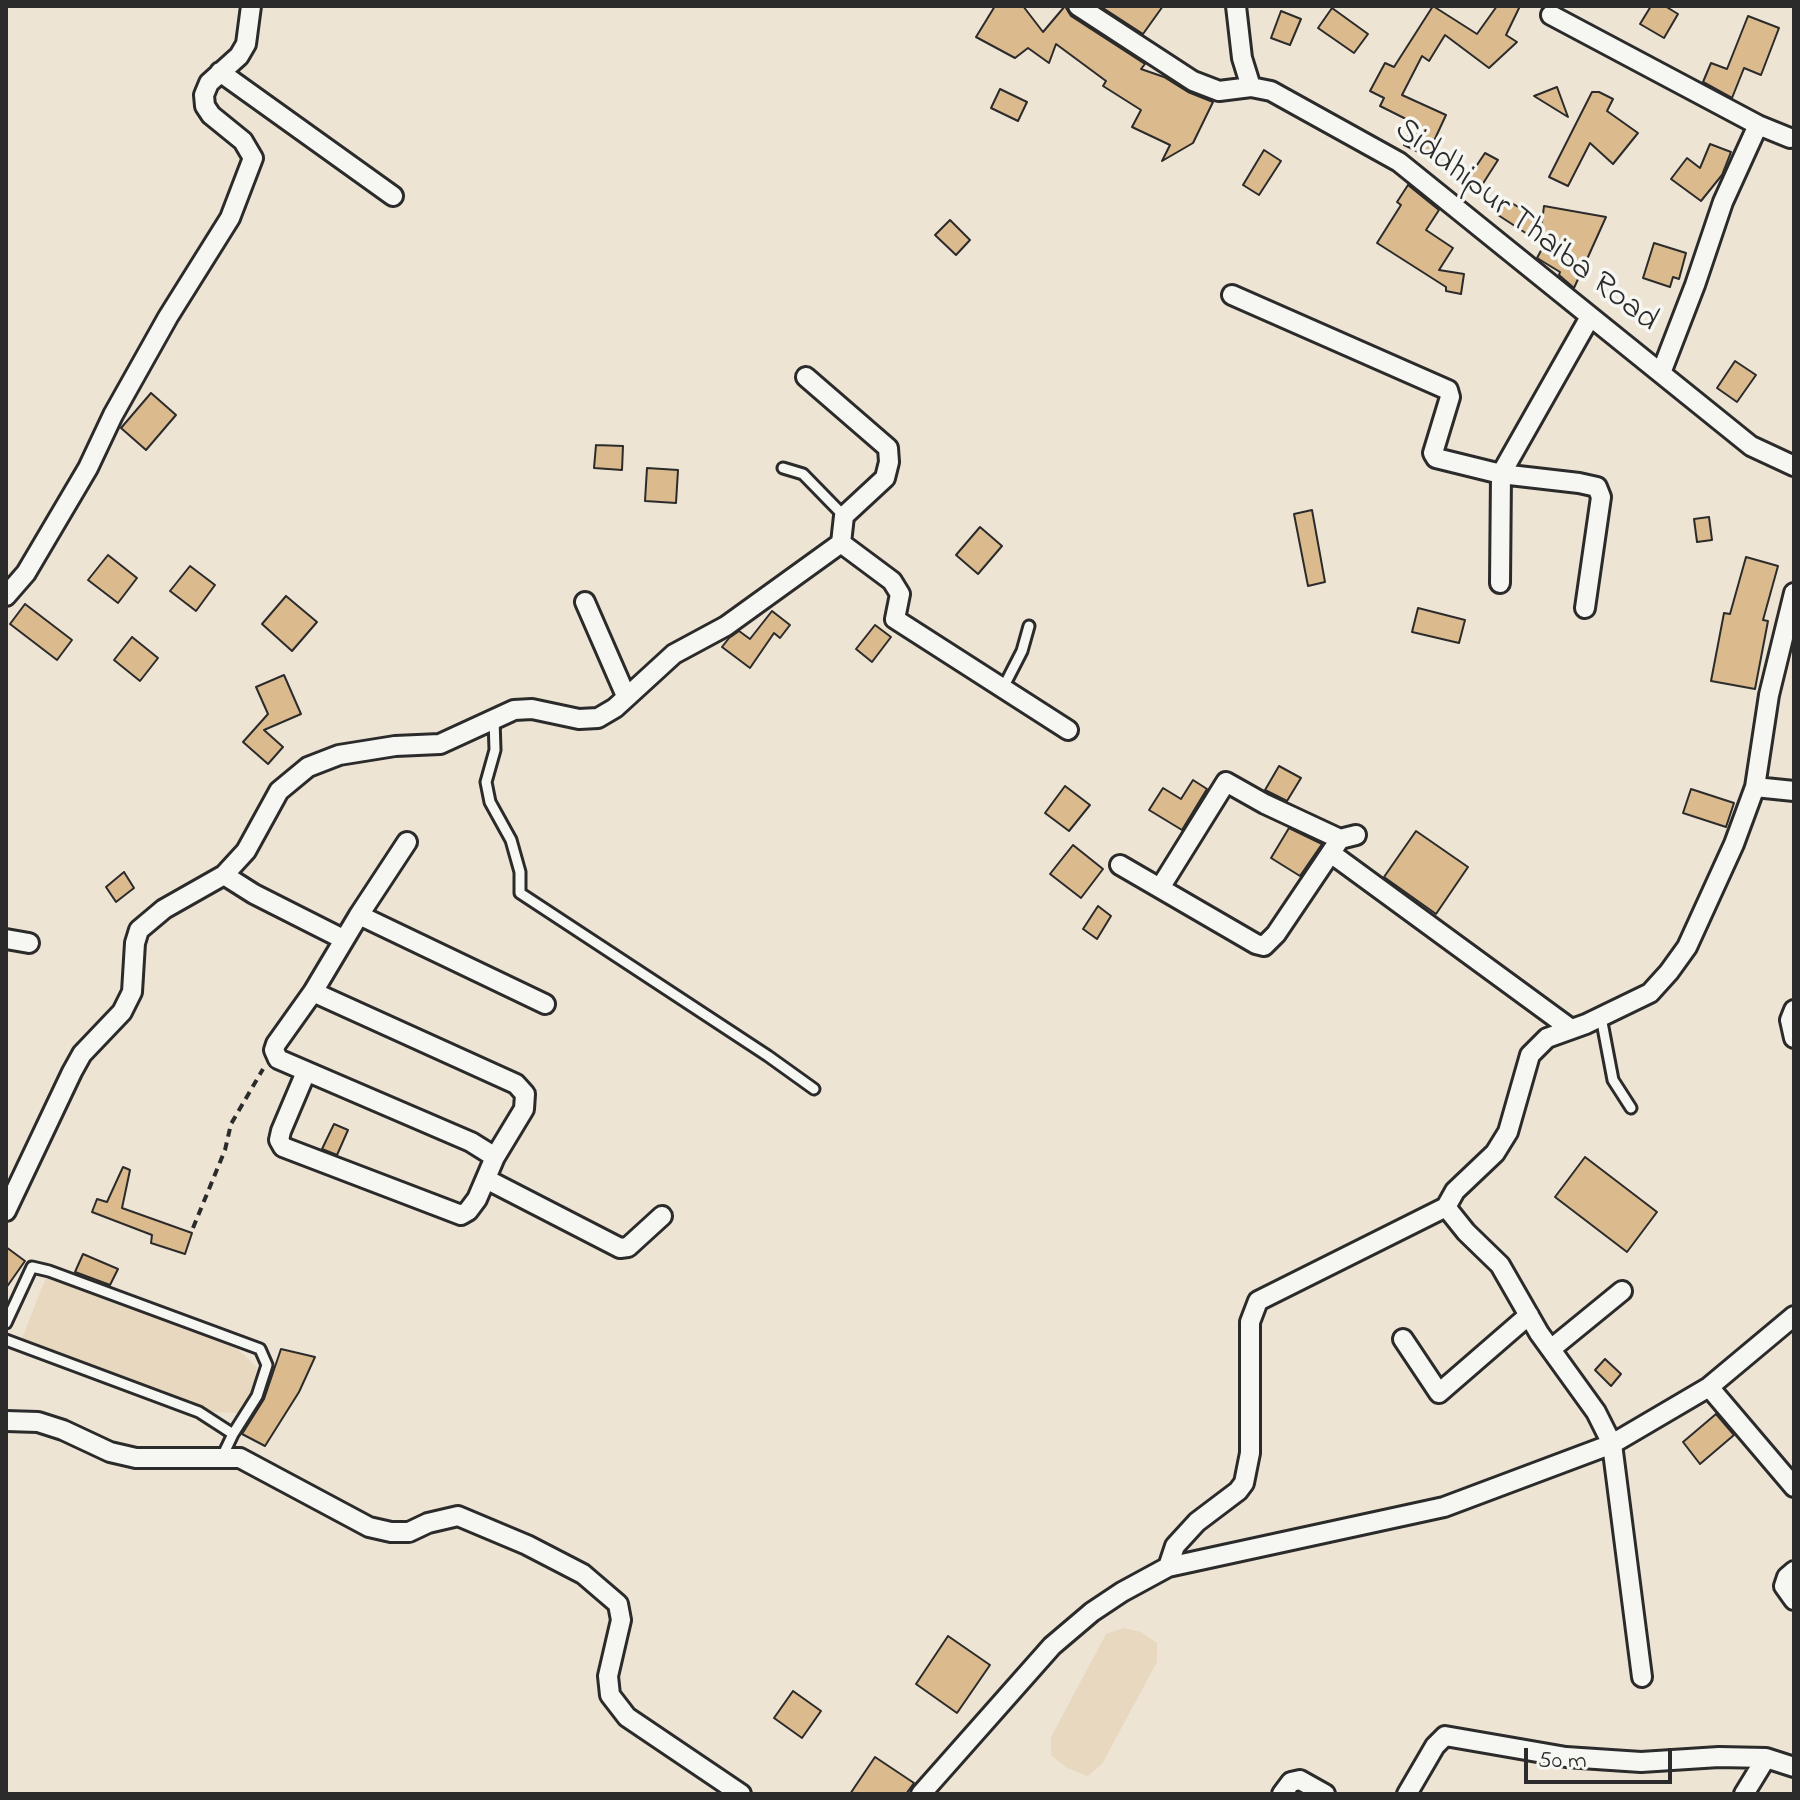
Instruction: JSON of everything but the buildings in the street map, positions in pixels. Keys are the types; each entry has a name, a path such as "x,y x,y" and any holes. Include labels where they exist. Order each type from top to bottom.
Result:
{"street":[{"path":"6,596 26,573 42,547 168,317 230,218 253,158 243,141 211,115 205,106 204,95 209,83 239,56 246,44 251,6"},
{"name":"Siddhipur Thaiba Road","path":"1078,6 1193,81 1219,91 1251,87 1271,91 1399,162 1751,446 1794,466"},
{"path":"1236,6 1242,58 1251,87"},
{"path":"1551,15 1758,125 1790,138"},
{"path":"220,72 393,196"},
{"path":"1661,373 1723,202 1758,125"},
{"path":"1232,295 1448,390 1450,397 1433,455 1501,474 1597,487 1601,497 1585,608"},
{"path":"1500,583 1501,474 1590,317"},
{"path":"6,1211 82,1054 122,1012 132,992 135,943 139,930 164,909 224,875 246,851 279,791 308,767 339,755 395,746 440,744 514,710 579,719 598,718 615,708 674,654 726,626 841,543 844,516 885,478 888,448 806,377"},
{"path":"841,543 892,581 900,594 895,619 1068,730"},
{"path":"1168,1567 1175,1546 1197,1522 1244,1483 1250,1453 1250,1322 1258,1301 1446,1207 1455,1191 1495,1153 1508,1132 1530,1055 1547,1038 1650,993 1687,947 1734,844 1755,787 1769,695 1794,593"},
{"path":"585,602 626,696"},
{"path":"1160,888 1226,782 1342,843 1571,1029"},
{"path":"1755,787 1794,791"},
{"path":"407,842 274,1050 278,1059 471,1142 495,1157"},
{"path":"1120,865 1264,946 1342,843"},
{"path":"224,875 254,894 343,939"},
{"path":"359,915 545,1004"},
{"path":"6,939 29,943"},
{"path":"306,1072 281,1131 279,1140 283,1147 461,1215 477,1199 495,1157 524,1109 525,1094 516,1084 313,992"},
{"path":"1794,1010 1790,1020 1794,1038"},
{"path":"486,1179 620,1248 628,1247 662,1216"},
{"path":"1446,1207 1500,1265 1551,1349 1596,1412 1612,1444 1642,1677"},
{"path":"1551,1349 1622,1291"},
{"path":"1403,1339 1439,1393 1529,1315"},
{"path":"921,1794 1052,1646 1112,1599 1168,1567 1444,1507 1612,1444 1709,1387 1794,1316"},
{"path":"1709,1387 1794,1487"},
{"path":"6,1421 38,1422 110,1452 136,1458 240,1458 369,1527 409,1532 428,1523 458,1516 515,1539 583,1574 618,1604 621,1620 608,1676 610,1695 627,1717 741,1794"},
{"path":"1794,1571 1787,1577 1784,1586 1794,1600"},
{"path":"1407,1794 1435,1746 1445,1736 1566,1757 1641,1762 1719,1757 1766,1758 1794,1767"},
{"path":"1744,1794 1766,1758"},
{"path":"1282,1794 1291,1782 1300,1780 1325,1794"}],"lane":[{"path":"783,468 803,474 844,516"},
{"path":"1003,688 1022,651 1029,626"},
{"path":"494,719 495,750 486,782 490,802 511,840 520,872 520,893 814,1089"},
{"path":"1601,1017 1613,1080 1631,1108"},
{"path":"6,1323 32,1267 260,1349 267,1365 257,1396 222,1457"},
{"path":"6,1340 199,1412 233,1434"}],"path":[{"path":"193,1228 225,1150 231,1124 274,1050"}],"shaded area":[{"path":"47,1275 237,1349 257,1367 252,1392 239,1413 213,1412 22,1338"},
{"path":"1123,1628 1141,1632 1157,1643 1157,1662 1102,1764 1088,1776 1067,1768 1051,1755 1051,1737 1106,1634"}]}
